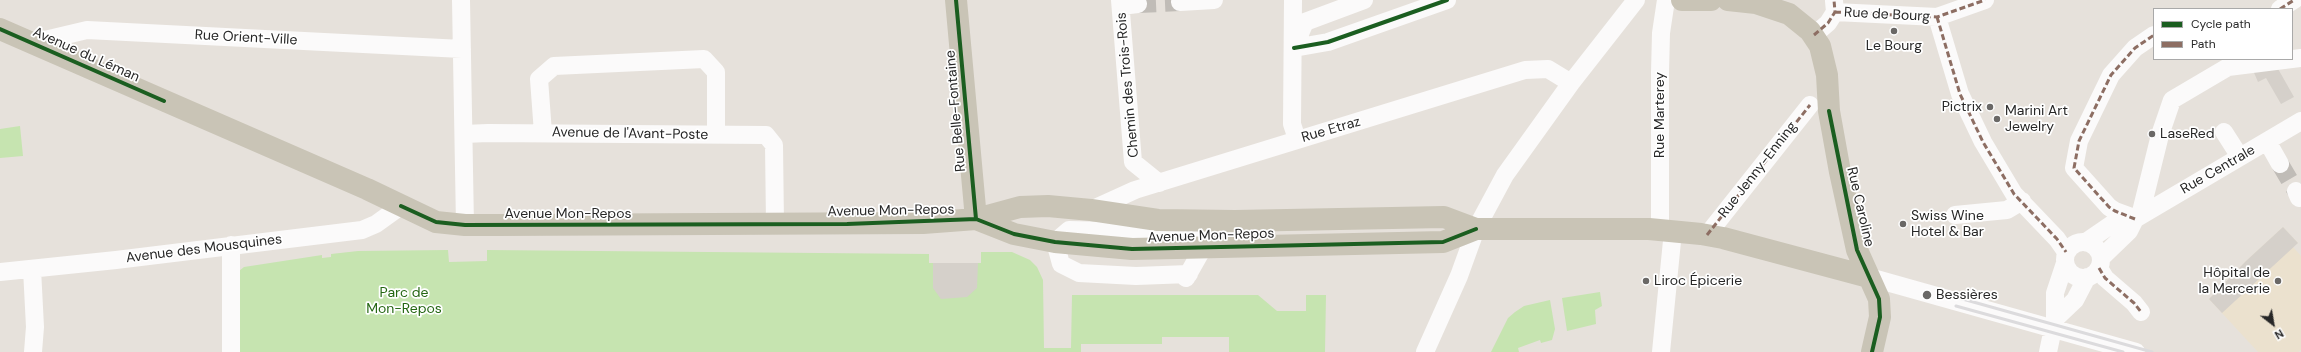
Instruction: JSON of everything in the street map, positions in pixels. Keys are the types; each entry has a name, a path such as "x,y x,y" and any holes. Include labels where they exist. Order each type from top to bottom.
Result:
{"main road":[{"name":"Rue Belle-Fontaine","path":"956,0 976,219"},
{"path":"1682,0 1711,0"},
{"path":"1728,0 1756,4 1789,14 1814,36"},
{"name":"Avenue du Léman","path":"0,29 367,189 401,206"},
{"name":"Rue Caroline","path":"1814,36 1822,51 1827,74 1829,111 1857,250 1880,299 1880,316 1872,352"},
{"name":"Avenue Mon-Repos","path":"401,206 436,222 465,225 911,223 976,219 1020,207 1048,206 1091,210 1158,220 1235,222 1444,217 1476,229"},
{"name":"Avenue Mon-Repos","path":"976,219 1014,234 1055,242 1132,249 1443,242 1476,229"},
{"path":"1476,229 1667,230 1731,240 1870,277"}],"street":[{"path":"461,0 465,225"},
{"path":"1180,2 1214,0"},
{"path":"1294,0 1292,124 1297,139"},
{"path":"1294,48 1305,22 1364,0"},
{"path":"1294,48 1328,42 1447,0"},
{"path":"1425,352 1459,276 1476,229 1516,158 1571,83 1636,0"},
{"name":"Rue Marterey","path":"1661,352 1667,230 1660,73 1661,33 1666,0"},
{"name":"Rue de Bourg","path":"1834,6 1937,17 1985,0"},
{"path":"2282,8 2294,0"},
{"name":"Chemin des Trois-Rois","path":"1127,3 1133,162 1159,182"},
{"path":"1814,36 1828,23 1834,6"},
{"path":"1937,17 1962,100 1983,142 2014,194 2058,239 2066,257 2067,268 2075,276 2095,268"},
{"name":"Rue Orient-Ville","path":"32,43 87,30 462,49"},
{"path":"2153,36 2136,48 2111,75 2079,141 2074,168 2115,211 2137,217 2149,181 2160,135 2172,100 2228,67 2285,60"},
{"name":"Avenue de l'Avant-Poste","path":"543,133 539,79 554,66 704,59 716,72 716,135"},
{"name":"Rue Etraz","path":"1091,210 1135,190 1159,182 1525,70 1548,69 1571,83"},
{"name":"Rue Jenny-Enning","path":"1708,236 1810,105"},
{"name":"Rue Centrale","path":"2086,242 2121,218 2137,217 2301,121"},
{"path":"2224,132 2240,157"},
{"name":"Avenue de l'Avant-Poste","path":"464,134 543,133 766,135 774,145 775,224"},
{"path":"2267,142 2280,164"},
{"path":"1955,215 2008,210 2022,201"},
{"name":"Avenue des Mousquines","path":"0,272 362,230 376,224 401,206"},
{"name":"Rue Centrale","path":"2055,319 2075,300 2095,268 2129,231 2137,217"},
{"path":"1203,248 1188,276 1136,276 1079,273 1061,264 1055,242 1069,230 1189,233 1235,222"},
{"path":"2048,352 2055,319 2055,293 2066,257 2074,244 2086,242 2096,247 2095,268 2134,303 2141,312"},
{"path":"231,246 231,352"},
{"path":"32,269 35,327 33,352"},
{"path":"1870,277 2136,352"}],"shaded area":[{"path":"2277,67 2294,97 2281,104 2266,78 2258,82 2252,68"},
{"name":"Hôpital de la Mercerie","path":"2283,227 2298,243 2293,247 2301,256 2301,350 2298,352 2258,352 2209,299 2246,261"},
{"path":"2283,227 2298,243 2222,313 2209,299 2246,261"},
{"path":"933,263 978,263 977,288 967,297 941,299 933,288"}],"green space":[{"path":"20,126 23,156 0,158 0,129"},
{"name":"Parc de Mon-Repos","path":"448,250 449,262 487,261 487,250 929,254 929,263 981,263 981,252 1012,252 1030,260 1037,267 1043,280 1044,348 1071,348 1072,295 1258,295 1277,311 1306,311 1306,295 1326,295 1325,352 1229,352 1229,337 1162,337 1162,344 1081,344 1081,352 238,352 239,271 244,267 322,255 322,258 331,257 331,254 358,251"},
{"path":"1600,292 1602,306 1595,310 1596,324 1567,331 1562,298"},
{"path":"1550,300 1555,329 1552,340 1541,343 1540,340 1518,348 1519,352 1491,352 1508,318 1524,306"}],"tunnel":[{"path":"1138,4 1180,2"},
{"path":"2280,164 2296,191"}],"railway":[{"path":"1959,298 2152,352"},
{"path":"1956,306 2123,352"}],"marked path":[{"path":"1814,35 1828,23 1835,12 1834,0"},
{"path":"1835,12 1937,17 1985,0"},
{"path":"2282,8 2294,0"},
{"path":"1937,17 1960,94 1983,142 2014,194 2057,239 2066,252"},
{"path":"2135,219 2109,207 2074,168 2079,141 2111,75 2135,48 2153,36"},
{"path":"1707,235 1810,105"},
{"path":"2099,268 2105,278 2134,303 2141,312"}],"cycle path":[{"path":"956,0 976,219"},
{"path":"1294,48 1328,42 1447,0"},
{"path":"0,29 164,101"},
{"path":"1829,111 1857,250 1879,299 1880,317 1872,352"},
{"path":"401,206 436,222 465,225 847,224 976,219 1014,234 1055,242 1132,249 1443,242 1476,229"}],"place":[{"name":"Le Bourg","path":"1894,31"},
{"name":"Pictrix","path":"1990,107"},
{"name":"Marini Art Jewelry","path":"1997,119"},
{"name":"LaseRed","path":"2152,134"},
{"name":"Swiss Wine Hotel & Bar","path":"1903,224"},
{"name":"Liroc Épicerie","path":"1646,281"},
{"name":"Hôpital de la Mercerie","path":"2278,281"},
{"name":"Bessières","path":"1927,295"}]}
